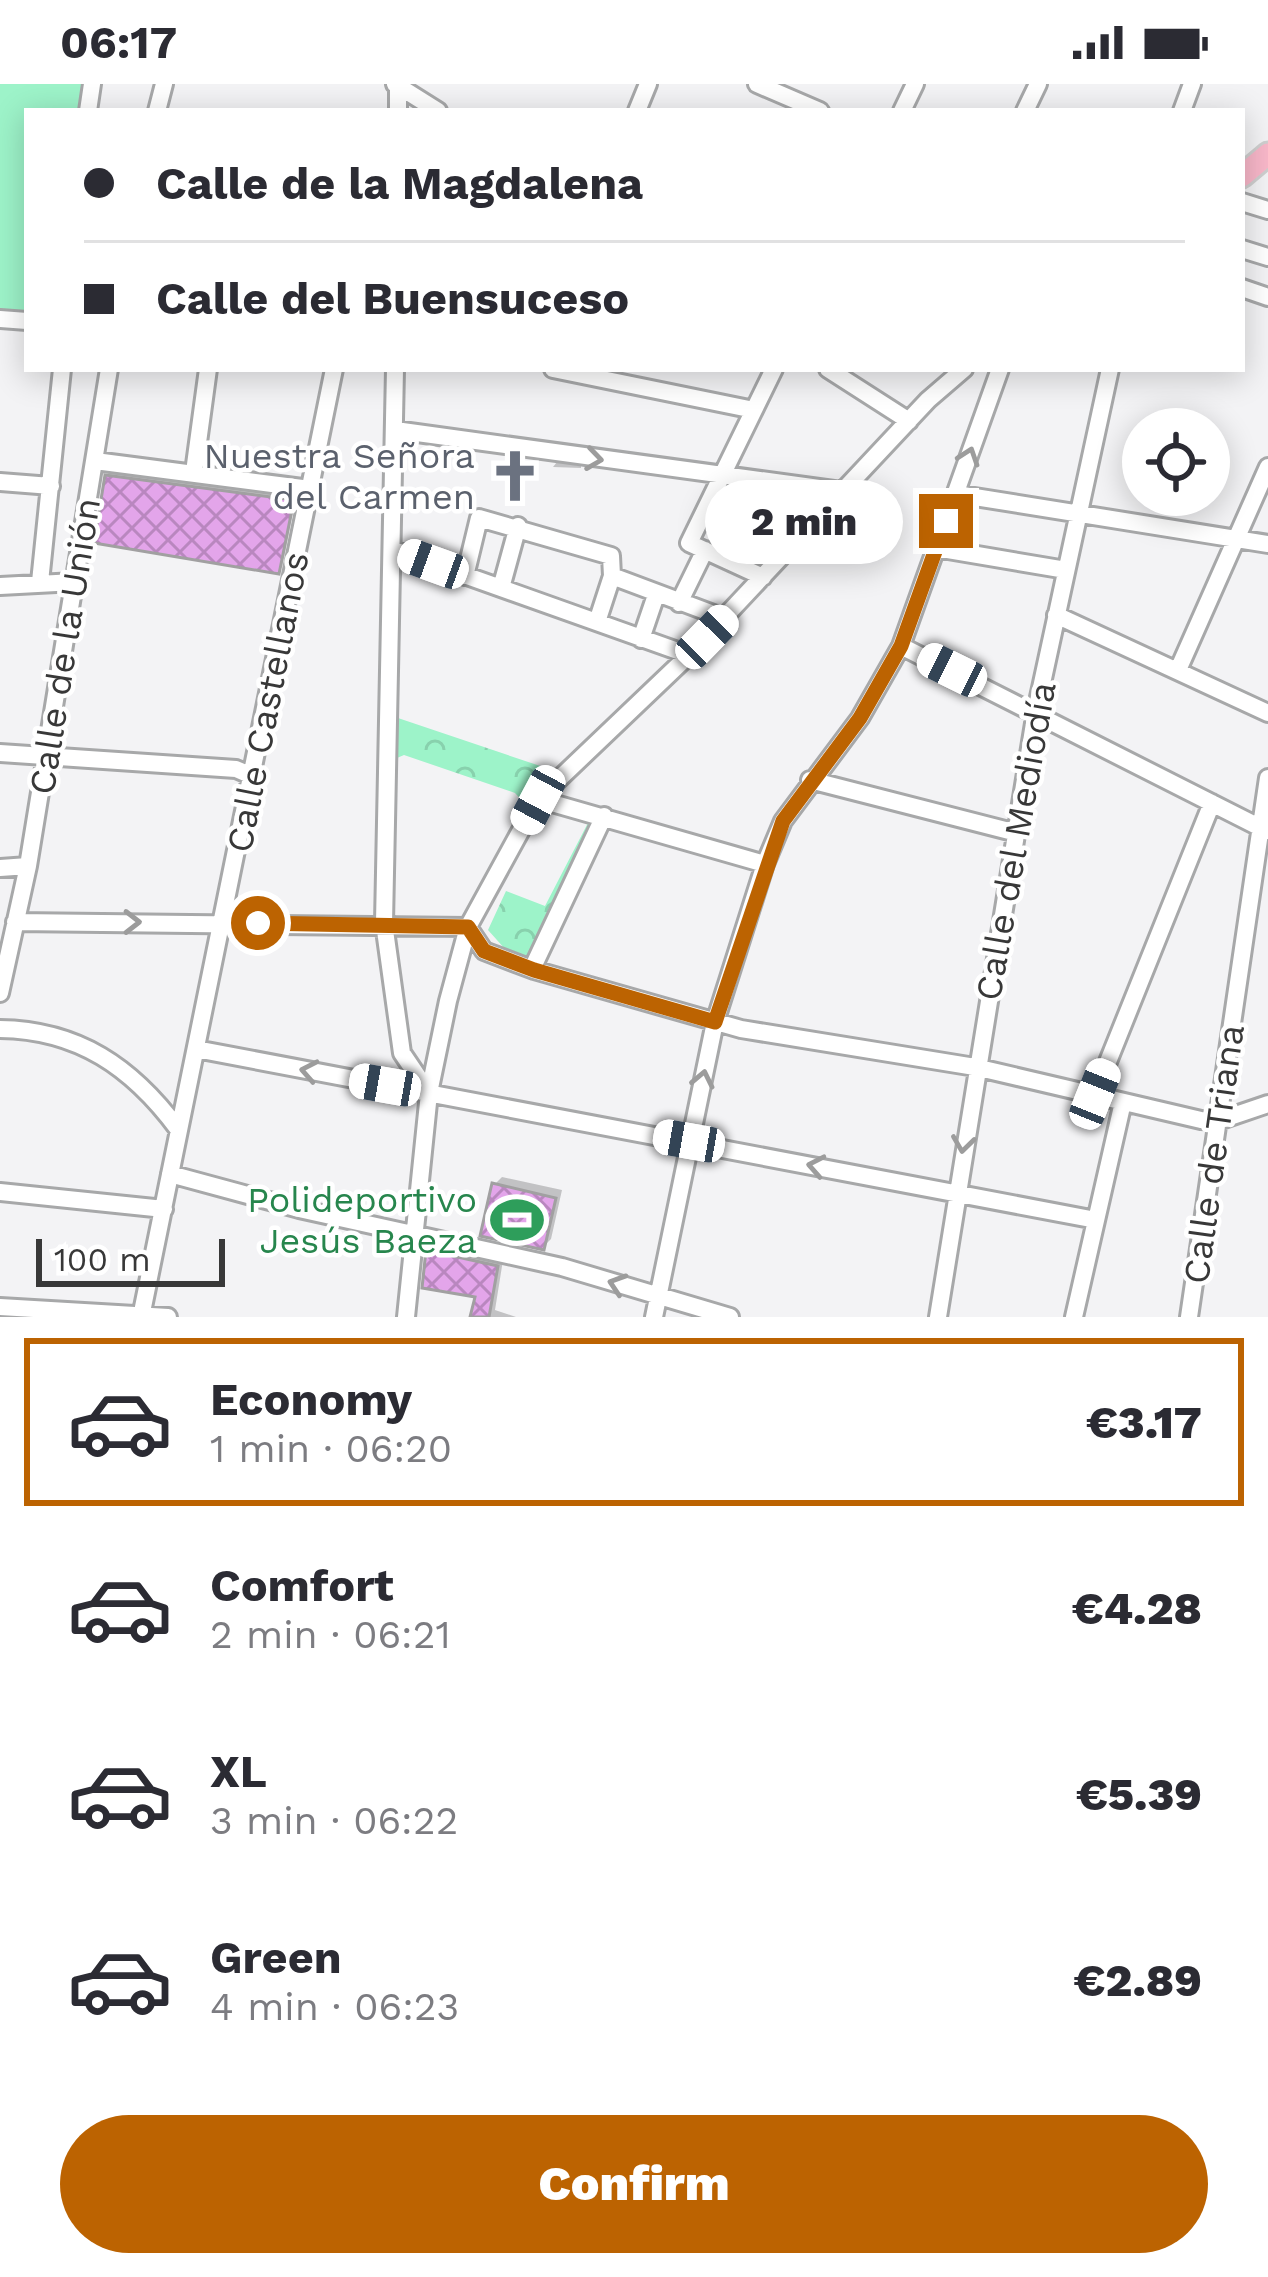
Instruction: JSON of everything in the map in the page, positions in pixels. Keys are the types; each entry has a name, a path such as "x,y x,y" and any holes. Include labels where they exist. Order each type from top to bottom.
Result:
{"main road":[{"path":"1245,173 1268,154"}],"street":[{"path":"397,84 433,108"},
{"path":"758,84 794,91"},
{"path":"40,582 62,372"},
{"name":"Calle de la Unión","path":"0,993 28,866 109,372"},
{"path":"194,472 208,372"},
{"name":"Calle Castellanos","path":"142,1315 333,372"},
{"path":"395,372 384,923 402,1053 429,1093"},
{"path":"568,372 754,410"},
{"path":"679,603 721,477 773,372"},
{"path":"833,372 909,422"},
{"path":"406,1317 429,1093 468,927 538,800 689,655 841,491 961,372"},
{"path":"654,1317 715,1022 765,864 810,779 860,718 901,646 999,372"},
{"name":"Calle del Mediodía","path":"938,1317 1036,711 1108,372"},
{"path":"395,430 841,491"},
{"path":"94,461 310,489"},
{"path":"1178,670 1268,466"},
{"path":"0,482 51,486"},
{"path":"956,494 1268,544"},
{"path":"465,576 478,518 611,556 612,576 597,622"},
{"path":"501,589 518,526"},
{"path":"697,547 763,577"},
{"path":"936,548 1066,570"},
{"path":"394,550 689,655"},
{"path":"612,576 724,619"},
{"path":"0,586 75,582"},
{"path":"641,639 656,595"},
{"path":"1057,615 1268,713"},
{"path":"901,646 1264,829"},
{"path":"0,753 236,770 252,776"},
{"name":"Calle de Triana","path":"1189,1317 1268,778"},
{"path":"810,779 1017,833"},
{"path":"538,800 765,864"},
{"path":"1095,1094 1212,802"},
{"path":"532,969 604,817"},
{"path":"0,868 28,866"},
{"path":"15,922 468,927"},
{"path":"468,927 484,951 715,1022 975,1067 1218,1121 1268,1104"},
{"path":"0,1029 33,1029 82,1042 130,1075 178,1129"},
{"path":"196,1049 1096,1220"},
{"path":"1074,1317 1123,1102"},
{"path":"170,1174 299,1210 418,1232 562,1267 730,1317"},
{"path":"0,1192 164,1209"},
{"path":"0,1307 168,1317"}],"green space":[{"path":"0,84 86,84 83,108 24,108 24,313 0,311"},
{"path":"395,717 558,772 529,808 515,793 404,755 397,758"},
{"path":"590,819 606,825 534,959 505,949 488,930 506,891 545,906"}],"building":[{"path":"105,475 294,500 279,574 94,543"},
{"name":"Polideportivo Jesús Baeza","path":"492,1183 556,1198 544,1250 480,1236"},
{"path":"426,1250 498,1266 489,1317 470,1317 475,1297 422,1288"}],"place":[{"name":"Nuestra Señora del Carmen","path":"515,476"},
{"name":"Polideportivo Jesús Baeza","path":"517,1220"}],"route":[{"path":"258,923 468,927 484,951 715,1022 783,821 860,718 901,646 946,521"}]}
